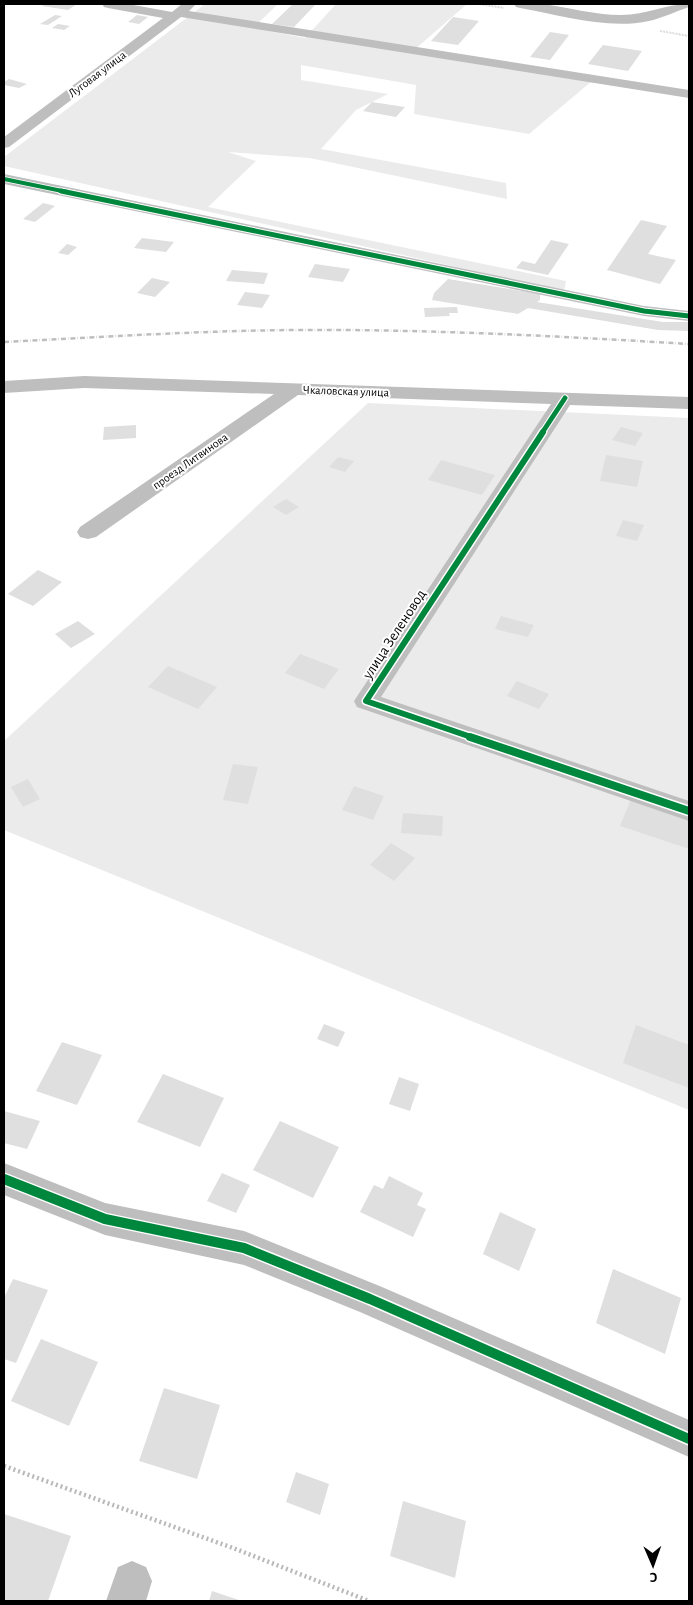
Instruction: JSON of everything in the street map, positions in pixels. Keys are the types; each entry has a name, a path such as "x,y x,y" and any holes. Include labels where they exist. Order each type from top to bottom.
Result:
{"street":[{"path":"108,4 689,94"},
{"name":"Луговая улица","path":"4,144 190,4"},
{"path":"520,4 630,19 648,16 685,4"},
{"path":"4,179 644,310 689,316"},
{"name":"Чкаловская улица","path":"4,387 84,382 566,398 689,404"},
{"name":"проезд Литвинова","path":"88,532 293,390"},
{"name":"улица Зеленовод","path":"566,398 366,701 689,811"},
{"path":"4,1179 105,1218 244,1248 370,1300 689,1439"}],"path":[{"path":"4,1466 233,1548 369,1601"}],"shaded area":[{"path":"205,4 278,4 253,28 305,38 336,4 467,4 413,51 592,81 529,134 414,114 416,85 301,65 301,80 388,94 356,110 321,149 506,183 507,199 310,158 228,152 256,161 208,207 566,281 564,291 4,166 4,157"},
{"path":"368,403 689,418 689,1110 4,830 4,741"}],"building":[{"path":"45,4 77,4 68,10 42,6"},
{"path":"293,4 316,4 294,27 272,24"},
{"path":"55,15 62,16 48,25 40,24"},
{"path":"137,15 148,17 139,24 128,22"},
{"path":"453,17 479,21 458,45 431,41"},
{"path":"58,24 70,26 64,30 52,28"},
{"path":"550,32 569,35 550,60 530,57"},
{"path":"603,45 642,51 628,71 588,64"},
{"path":"9,79 27,84 19,88 4,85 4,82"},
{"path":"372,102 405,107 396,117 363,111"},
{"path":"43,203 55,206 35,222 23,219"},
{"path":"641,220 667,226 648,254 676,260 660,284 607,270"},
{"path":"142,238 174,242 166,252 134,248"},
{"path":"551,240 569,244 548,275 516,268 522,261 535,264"},
{"path":"67,244 77,247 68,255 58,253"},
{"path":"315,264 350,269 343,282 308,277"},
{"path":"232,270 268,273 264,284 226,281"},
{"path":"152,278 170,282 155,297 137,293"},
{"path":"448,279 540,294 540,300 537,302 663,322 689,322 689,331 658,330 528,308 518,314 432,300 434,293"},
{"path":"245,292 270,295 262,308 237,305"},
{"path":"457,307 458,313 449,313 450,316 425,317 424,308"},
{"path":"136,425 136,438 103,440 104,427"},
{"path":"621,427 643,433 635,446 612,440"},
{"path":"606,455 643,461 637,487 600,481"},
{"path":"338,457 354,461 345,472 329,467"},
{"path":"441,460 495,475 482,495 428,480"},
{"path":"286,499 299,507 286,515 273,507"},
{"path":"623,520 644,525 637,541 616,536"},
{"path":"38,570 62,582 33,606 8,594"},
{"path":"501,616 534,625 528,637 495,629"},
{"path":"78,621 95,634 71,648 55,634"},
{"path":"300,654 339,669 324,689 285,673"},
{"path":"168,666 217,687 198,709 148,687"},
{"path":"517,681 549,694 539,709 507,696"},
{"path":"233,764 258,767 248,804 223,800"},
{"path":"28,779 40,799 23,807 11,787"},
{"path":"354,786 384,796 373,820 342,810"},
{"path":"631,799 689,818 689,849 620,826"},
{"path":"403,813 443,816 442,836 401,833"},
{"path":"391,843 415,858 394,881 370,865"},
{"path":"324,1024 345,1032 338,1047 317,1039"},
{"path":"636,1025 689,1045 689,1088 623,1063"},
{"path":"62,1042 102,1055 77,1105 36,1091"},
{"path":"163,1074 224,1098 200,1147 137,1122"},
{"path":"399,1077 419,1084 410,1111 389,1104"},
{"path":"4,1111 40,1121 27,1149 4,1143"},
{"path":"280,1121 339,1147 313,1198 253,1170"},
{"path":"222,1173 250,1185 236,1213 207,1201"},
{"path":"389,1176 423,1193 417,1205 426,1209 413,1237 360,1212 374,1185 383,1189"},
{"path":"500,1212 536,1229 519,1271 483,1254"},
{"path":"613,1269 681,1298 665,1354 596,1323"},
{"path":"13,1279 48,1290 16,1363 4,1359 4,1298"},
{"path":"41,1339 98,1362 69,1426 11,1401"},
{"path":"164,1388 220,1405 197,1479 139,1461"},
{"path":"296,1472 329,1484 320,1515 286,1502"},
{"path":"403,1501 466,1521 455,1578 390,1556"},
{"path":"4,1514 71,1536 48,1601 4,1601"},
{"path":"212,1591 242,1601 209,1601"}],"railway":[{"path":"4,342 148,334 342,330 590,338 689,344"}],"cycle path":[{"path":"4,179 644,311 689,316"},
{"path":"565,398 366,701 689,811"},
{"path":"4,1179 105,1219 244,1248 370,1299 689,1439"}]}
